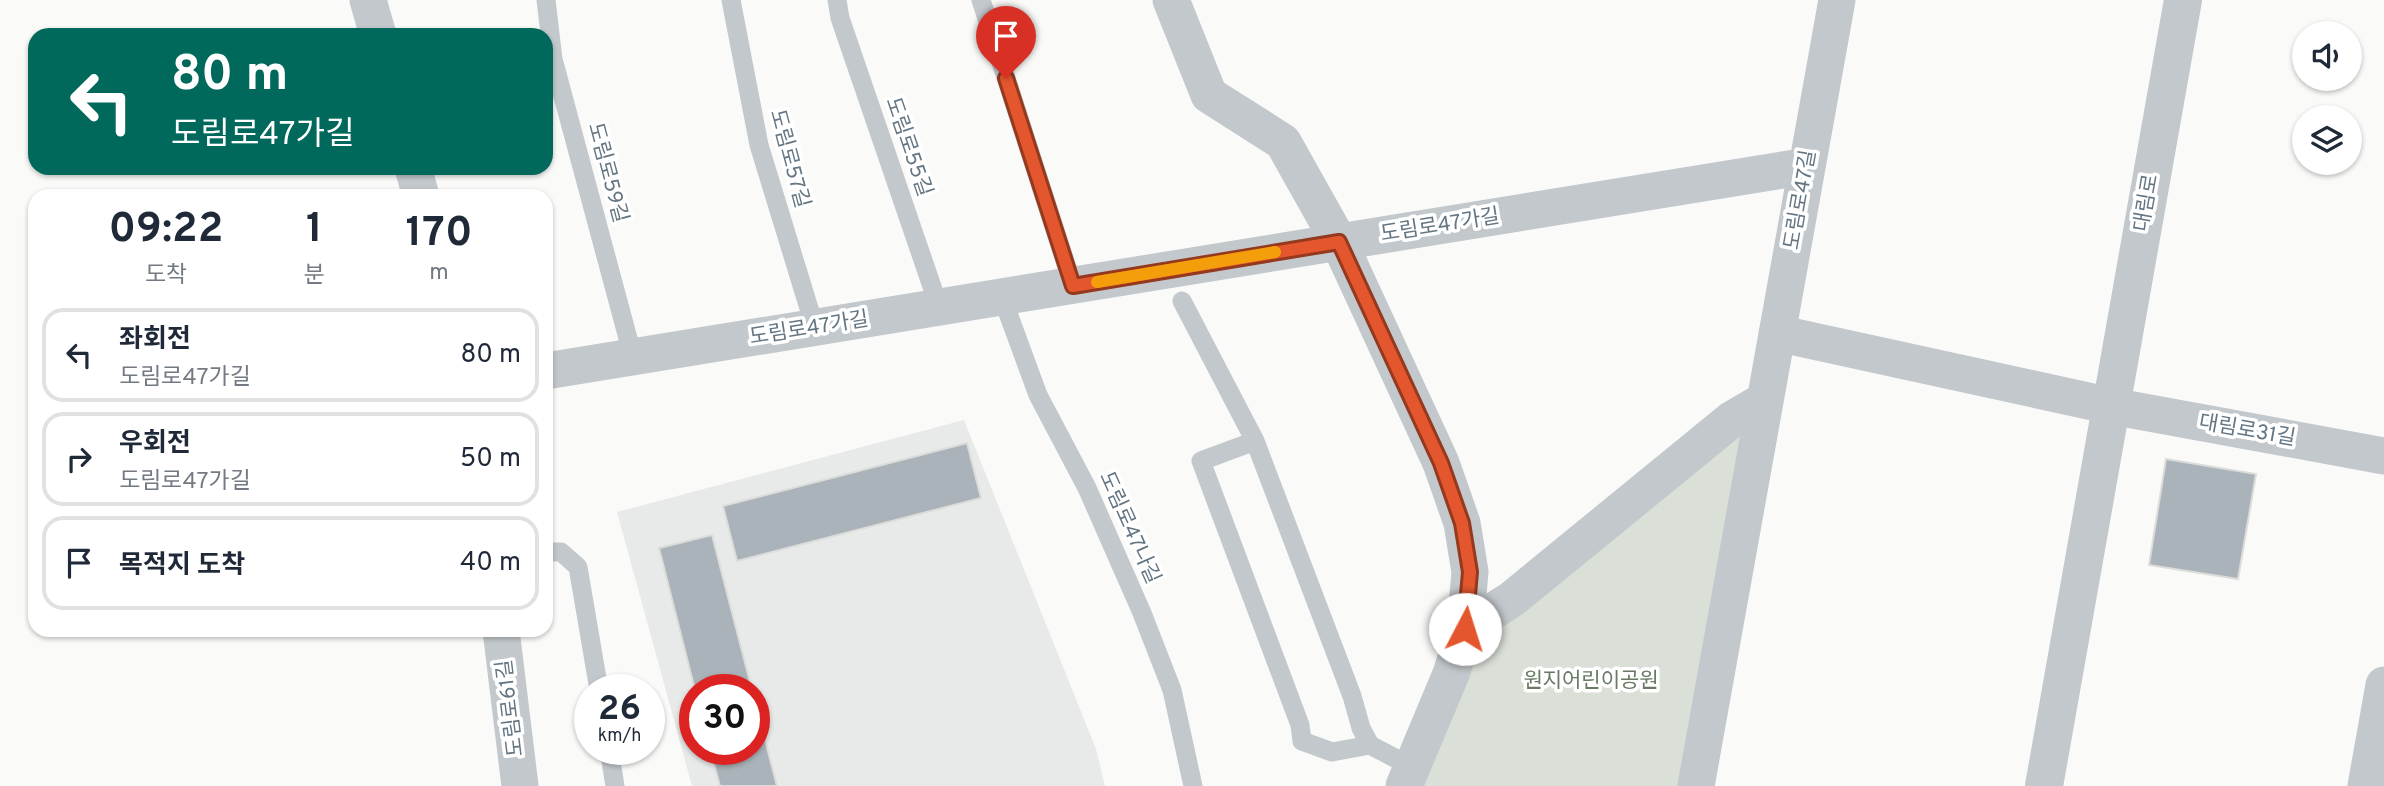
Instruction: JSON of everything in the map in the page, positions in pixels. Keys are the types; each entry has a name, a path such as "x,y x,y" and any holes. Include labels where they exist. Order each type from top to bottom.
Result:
{"street":[{"path":"368,0 376,28"},
{"path":"1171,0 1209,95 1283,142 1339,242 1441,463 1462,523 1470,572 1465,629 1451,674 1408,776"},
{"name":"도림로47길","path":"1696,786 1837,0"},
{"name":"대림로","path":"2044,786 2183,0"},
{"name":"도림로47가길","path":"553,370 1807,166"},
{"path":"1777,332 2111,405"},
{"path":"1465,629 1512,599 1731,420 1765,400"},
{"name":"대림로31길","path":"2111,405 2384,456"},
{"name":"도림로61길","path":"502,637 520,786"},
{"path":"2366,786 2384,685"}],"lane":[{"name":"도림로59길","path":"546,0 549,28"},
{"name":"도림로57길","path":"731,0 759,145 815,328"},
{"name":"도림로55길","path":"837,0 840,18 939,307"},
{"path":"981,0 1073,286"},
{"name":"도림로59길","path":"553,60 633,357"},
{"name":"도림로47나길","path":"1002,297 1038,395 1087,488 1152,639 1172,691 1193,786"},
{"path":"1182,301 1255,441 1352,696 1361,728 1370,745 1408,776"},
{"path":"1255,441 1200,461 1300,724 1303,741 1332,752 1370,745"},
{"path":"553,552 561,551 578,567 596,674"},
{"path":"612,765 615,786"}],"shaded area":[{"path":"964,420 1096,749 1105,786 692,786 686,765 770,765 770,674 679,674 679,739 665,687 665,674 661,674 617,512"}],"green space":[{"name":"원지어린이공원","path":"1742,430 1679,786 1419,786 1477,639"}],"building":[{"path":"967,443 981,498 737,561 723,506"},
{"path":"2166,459 2256,474 2238,579 2149,565"},
{"path":"712,535 748,674 691,674 659,548"},
{"path":"770,759 777,786 720,786 714,765 770,765"}],"slow traffic":[{"path":"1097,282 1275,252"}],"route":[{"path":"1006,78 1073,286 1339,242 1441,463 1462,523 1470,572 1465,629"}]}
